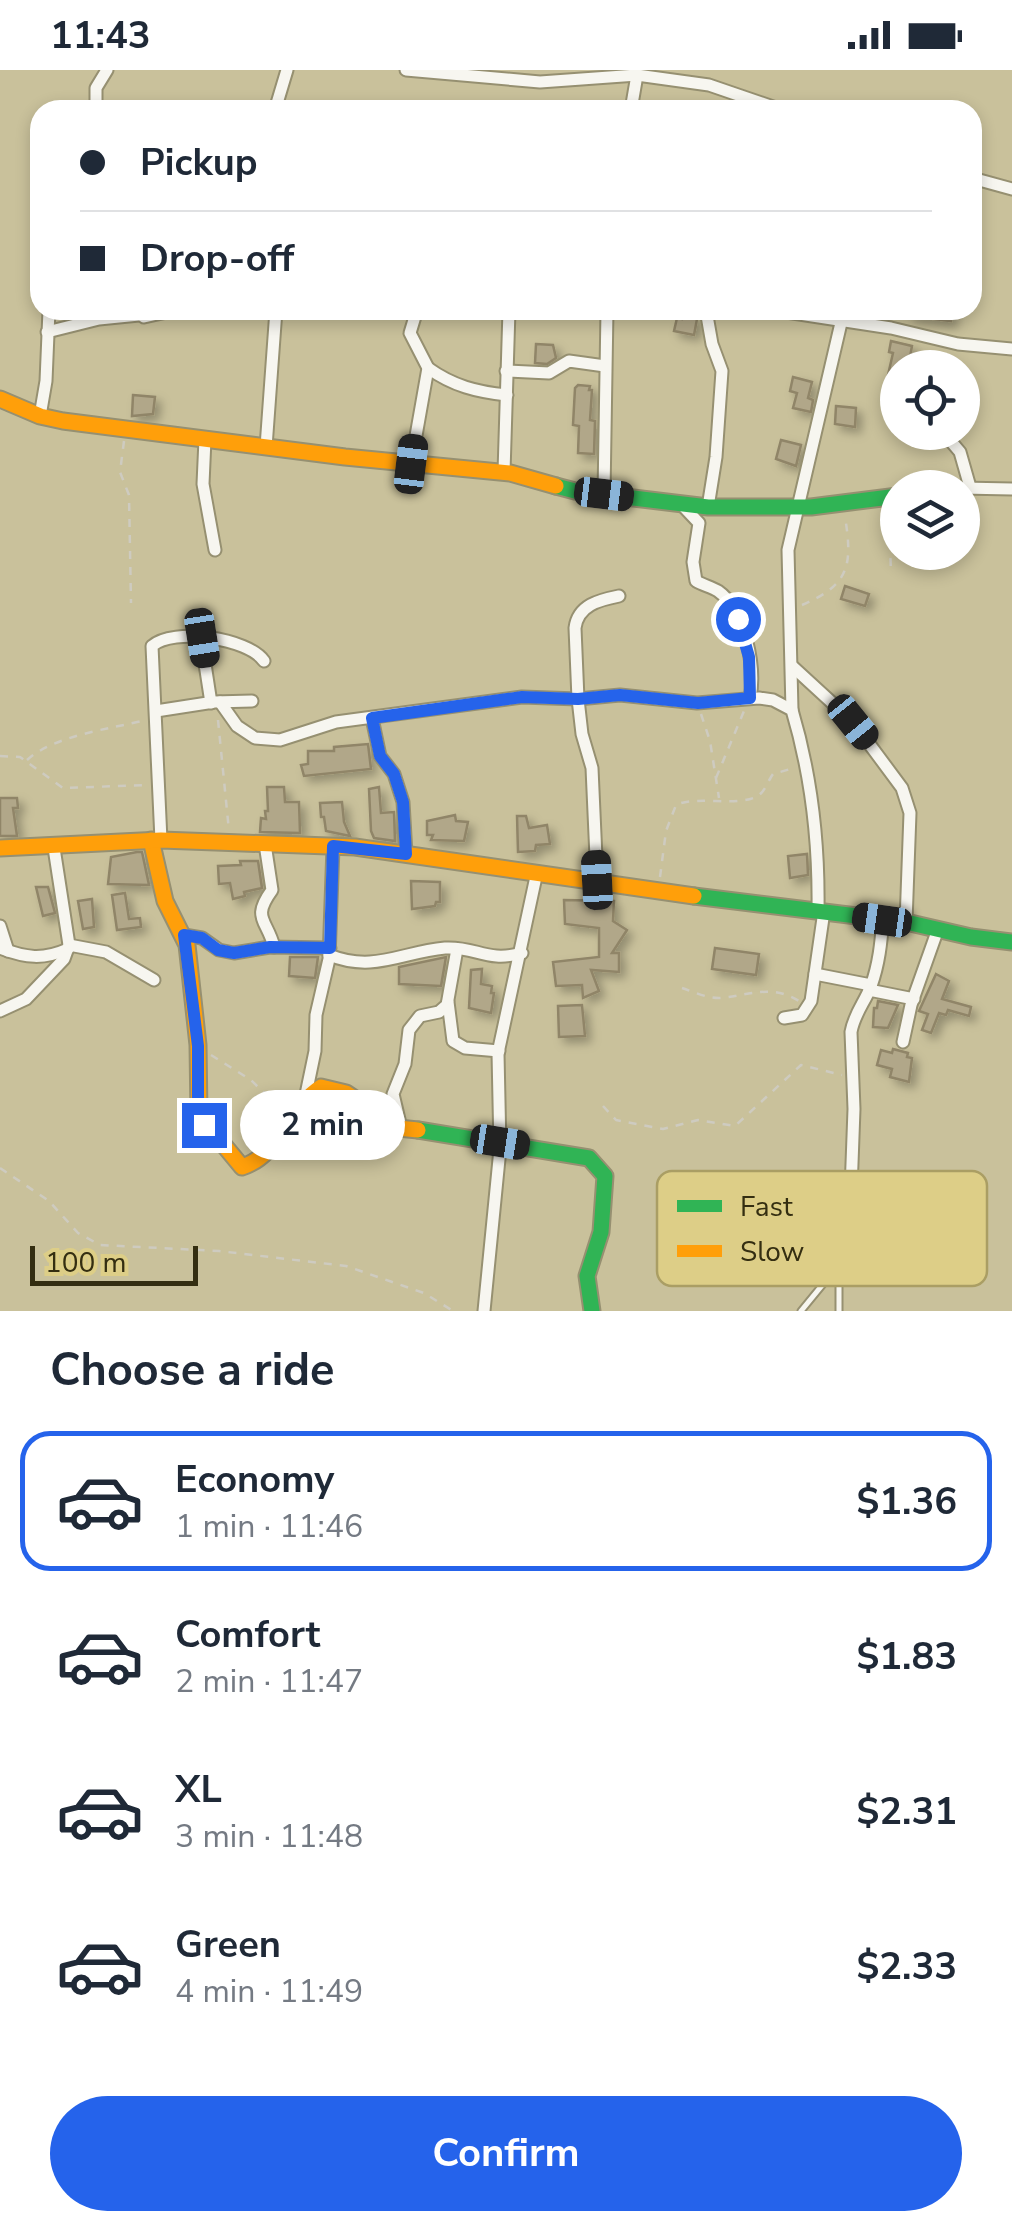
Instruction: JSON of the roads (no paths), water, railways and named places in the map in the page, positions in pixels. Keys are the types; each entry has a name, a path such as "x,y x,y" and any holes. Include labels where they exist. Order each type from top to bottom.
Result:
{"street":[{"path":"96,100 96,88 107,70"},
{"path":"279,100 287,70"},
{"path":"406,70 540,82 637,75 700,84 758,100"},
{"path":"700,84 705,70"},
{"path":"633,100 637,75"},
{"path":"982,181 1012,189"},
{"path":"40,416 46,380 48,320"},
{"path":"46,332 95,320"},
{"path":"266,447 275,320"},
{"path":"414,320 410,332 428,368 447,383 507,395"},
{"path":"504,472 509,320"},
{"path":"604,494 606,320"},
{"path":"708,320 722,371 708,507"},
{"path":"784,1018 802,1015 808,1008 820,911 816,837 792,710 788,550 841,320"},
{"path":"861,320 958,344 1012,349"},
{"path":"506,372 549,372 569,361 604,366"},
{"path":"411,464 428,368"},
{"path":"0,399 40,416 126,430 504,472 576,492 682,505 798,507 880,499"},
{"path":"205,439 203,484 215,550"},
{"path":"980,488 1012,489"},
{"path":"682,505 699,524 693,562 696,581 722,595 738,619 749,657 750,698"},
{"path":"597,880 590,756 582,734 578,699 576,619 598,600 619,596"},
{"path":"264,661 253,648 239,642 168,638 152,646 158,786 156,840 165,901 184,935 198,1046 199,1115 242,1167 252,1164 286,1131 314,1090 329,1087 371,1107 401,1128 578,1153 602,1169 605,1184 601,1232 586,1276 592,1311"},
{"path":"202,638 216,702 237,726 264,740 288,739 336,722 522,697 578,699 620,695 698,703 750,698 773,700 792,710"},
{"path":"792,666 853,722 902,788 910,813 906,922"},
{"path":"156,714 216,702 252,701"},
{"path":"372,718 380,756 394,774 403,802 406,854"},
{"path":"0,848 156,840 333,846 597,880 738,904 906,922 1001,940"},
{"path":"265,844 272,890 260,914 274,947"},
{"path":"304,1100 329,952 333,846"},
{"path":"0,1011 26,999 64,959 69,947 54,848"},
{"path":"484,1311 500,1142 499,1050 538,872"},
{"path":"851,1171 853,1020 870,988 879,959 882,920"},
{"path":"0,926 4,949 44,958 69,947 106,952 154,980"},
{"path":"903,1042 938,929"},
{"path":"184,935 202,938 218,950 234,953 274,947 329,952 368,964 416,952 457,948 499,958 522,953"},
{"path":"457,948 448,1002 453,1041 464,1048 499,1050"},
{"path":"814,974 914,999"},
{"path":"401,1128 393,1094 406,1064 409,1030 420,1016 439,1012 448,1002"}],"lane":[{"path":"801,1311 822,1286"},
{"path":"838,1311 841,1286"}]}
